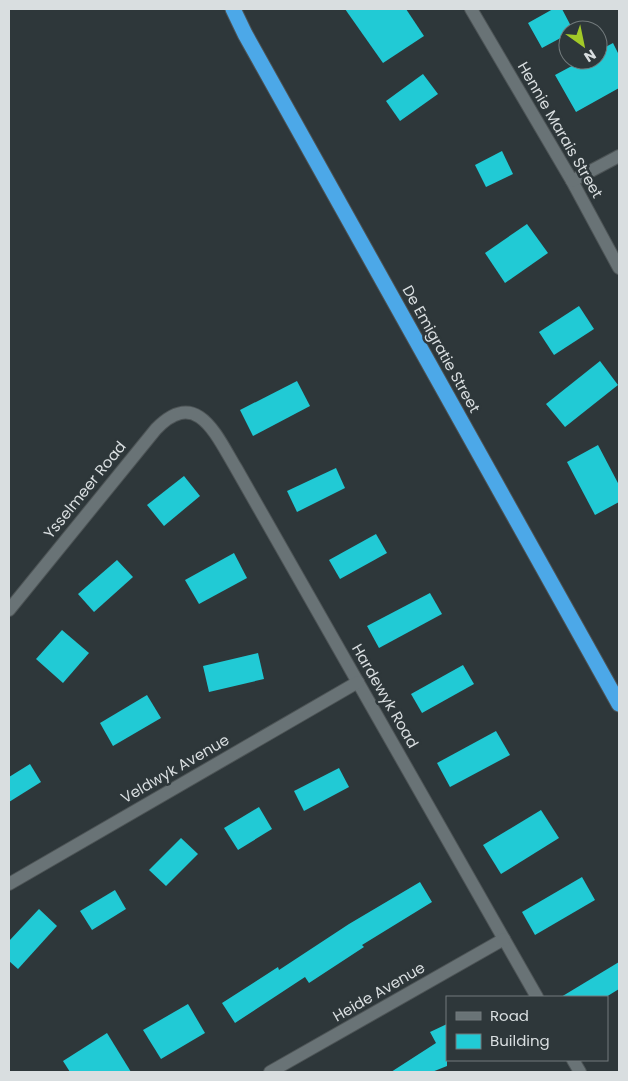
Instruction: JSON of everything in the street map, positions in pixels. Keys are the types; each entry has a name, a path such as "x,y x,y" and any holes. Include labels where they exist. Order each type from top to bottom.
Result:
{"highway":[{"name":"De Emigratie Street","path":"233,9 245,34 619,704"}],"street":[{"name":"Hennie Marais Street","path":"471,9 572,180 619,268"},
{"path":"572,180 619,156"},
{"name":"Ysselmeer Road","path":"9,610 156,429 171,416 182,412 191,412 198,415"},
{"name":"Hardewyk Road","path":"198,415 214,432 236,468 536,996"},
{"name":"Veldwyk Avenue","path":"9,884 358,682"},
{"name":"Heide Avenue","path":"270,1072 504,939"},
{"path":"574,1061 580,1072"}],"building":[{"path":"345,9 406,9 424,36 383,63"},
{"path":"553,9 562,9 568,20 558,20 558,39 542,48 528,23"},
{"path":"613,43 619,55 619,88 576,112 555,75 564,70 608,70 608,46"},
{"path":"423,74 438,94 400,121 386,101"},
{"path":"502,151 513,174 486,187 475,165"},
{"path":"527,224 548,253 505,283 485,253"},
{"path":"579,306 594,329 554,355 539,332"},
{"path":"600,361 618,385 565,427 546,404"},
{"path":"297,381 310,406 253,436 240,410"},
{"path":"598,445 619,485 619,502 595,515 567,462"},
{"path":"336,468 345,488 297,512 287,491"},
{"path":"184,476 200,496 164,526 147,505"},
{"path":"376,534 387,553 340,579 329,560"},
{"path":"234,553 247,578 199,604 185,580"},
{"path":"117,560 133,577 94,612 78,594"},
{"path":"430,593 442,614 379,648 367,626"},
{"path":"62,630 89,653 63,683 36,659"},
{"path":"258,653 264,679 209,692 203,666"},
{"path":"463,665 474,684 422,713 411,694"},
{"path":"147,695 161,718 113,746 100,723"},
{"path":"496,731 510,755 450,787 437,763"},
{"path":"30,764 41,782 9,802 9,777"},
{"path":"339,768 349,787 304,811 294,791"},
{"path":"259,807 272,829 238,850 224,828"},
{"path":"541,810 559,838 501,874 483,845"},
{"path":"181,838 198,854 166,886 149,870"},
{"path":"582,877 595,900 535,935 522,912"},
{"path":"420,882 432,902 362,945 364,947 309,983 305,977 235,1023 222,1003 278,967 279,970 349,924"},
{"path":"115,890 126,909 92,930 80,911"},
{"path":"39,909 57,926 18,969 9,961 9,941"},
{"path":"619,962 619,989 608,996 563,996"},
{"path":"188,1004 205,1033 161,1059 143,1030"},
{"path":"446,1024 447,1066 432,1072 391,1072 436,1043 430,1032"},
{"path":"107,1033 131,1072 70,1072 63,1061"}]}
